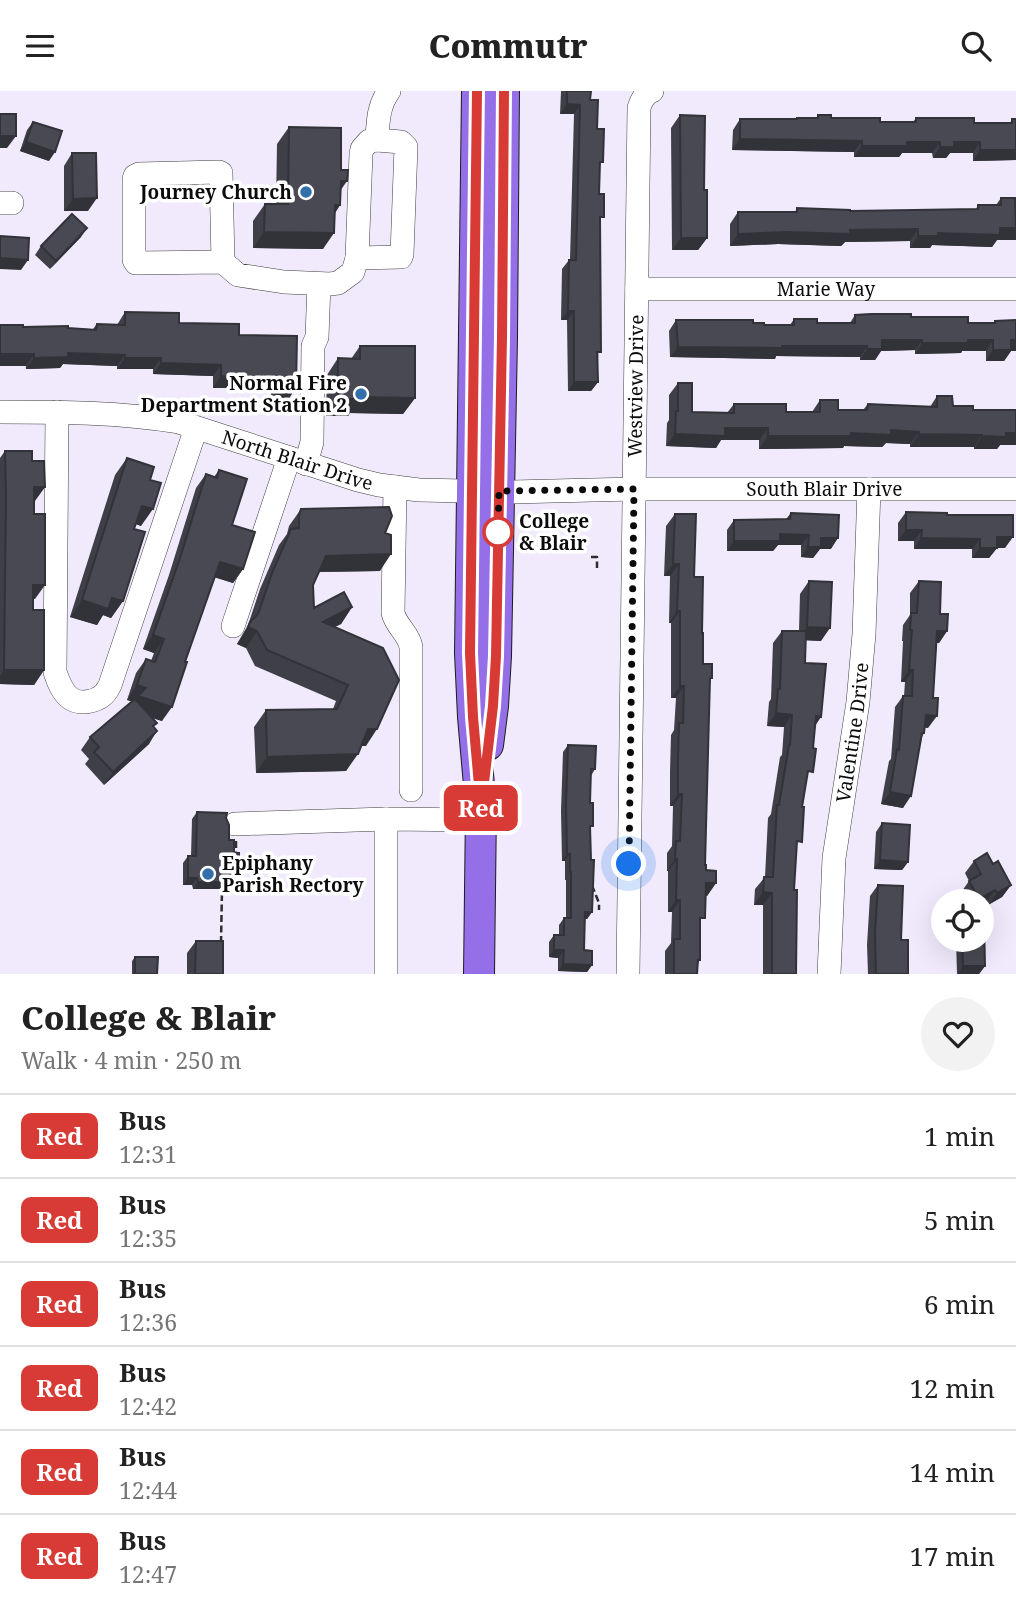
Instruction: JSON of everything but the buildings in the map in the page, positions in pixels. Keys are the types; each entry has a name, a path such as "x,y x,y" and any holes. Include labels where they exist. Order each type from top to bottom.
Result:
{"main road":[{"path":"477,91 486,491 495,669 481,814 479,974"},
{"path":"486,491 504,91"}],"street":[{"path":"377,140 379,112 389,91"},
{"name":"Westview Drive","path":"628,974 639,108 649,93"},
{"path":"223,262 219,171 135,176 136,263 223,262 239,275 284,282 338,283 354,272 357,258 362,149 369,141 401,142 406,147 402,254 397,258 357,258"},
{"path":"233,626 297,461 312,442 313,346 317,337 319,284"},
{"name":"Marie Way","path":"637,289 1016,289"},
{"name":"North Blair Drive","path":"0,412 116,414 178,422 358,480 419,490 634,489"},
{"path":"57,412 55,672 68,697 77,701 92,701 104,695 110,685 196,428"},
{"path":"395,487 393,613 411,647 411,790"},
{"name":"South Blair Drive","path":"634,489 1016,489"},
{"name":"Valentine Drive","path":"829,974 834,858 858,702 864,634 869,489"},
{"path":"235,824 481,814"},
{"path":"386,819 386,974"}],"path":[{"path":"590,557 597,557 597,568"},
{"path":"236,850 236,859"},
{"path":"221,950 222,890 236,890 236,876"},
{"path":"590,888 593,888 599,910"}],"bus line":[{"name":"Red","path":"477,91 470,653 481,808 496,656 504,91"}],"place":[{"name":"Journey Church","path":"306,192"},
{"name":"Normal Fire Department Station 2","path":"361,394"},
{"name":"College & Blair","path":"498,532"},
{"name":"Epiphany Parish Rectory","path":"208,874"}],"route":[{"path":"498,532 498,539 499,491 634,489 629,864"}]}
